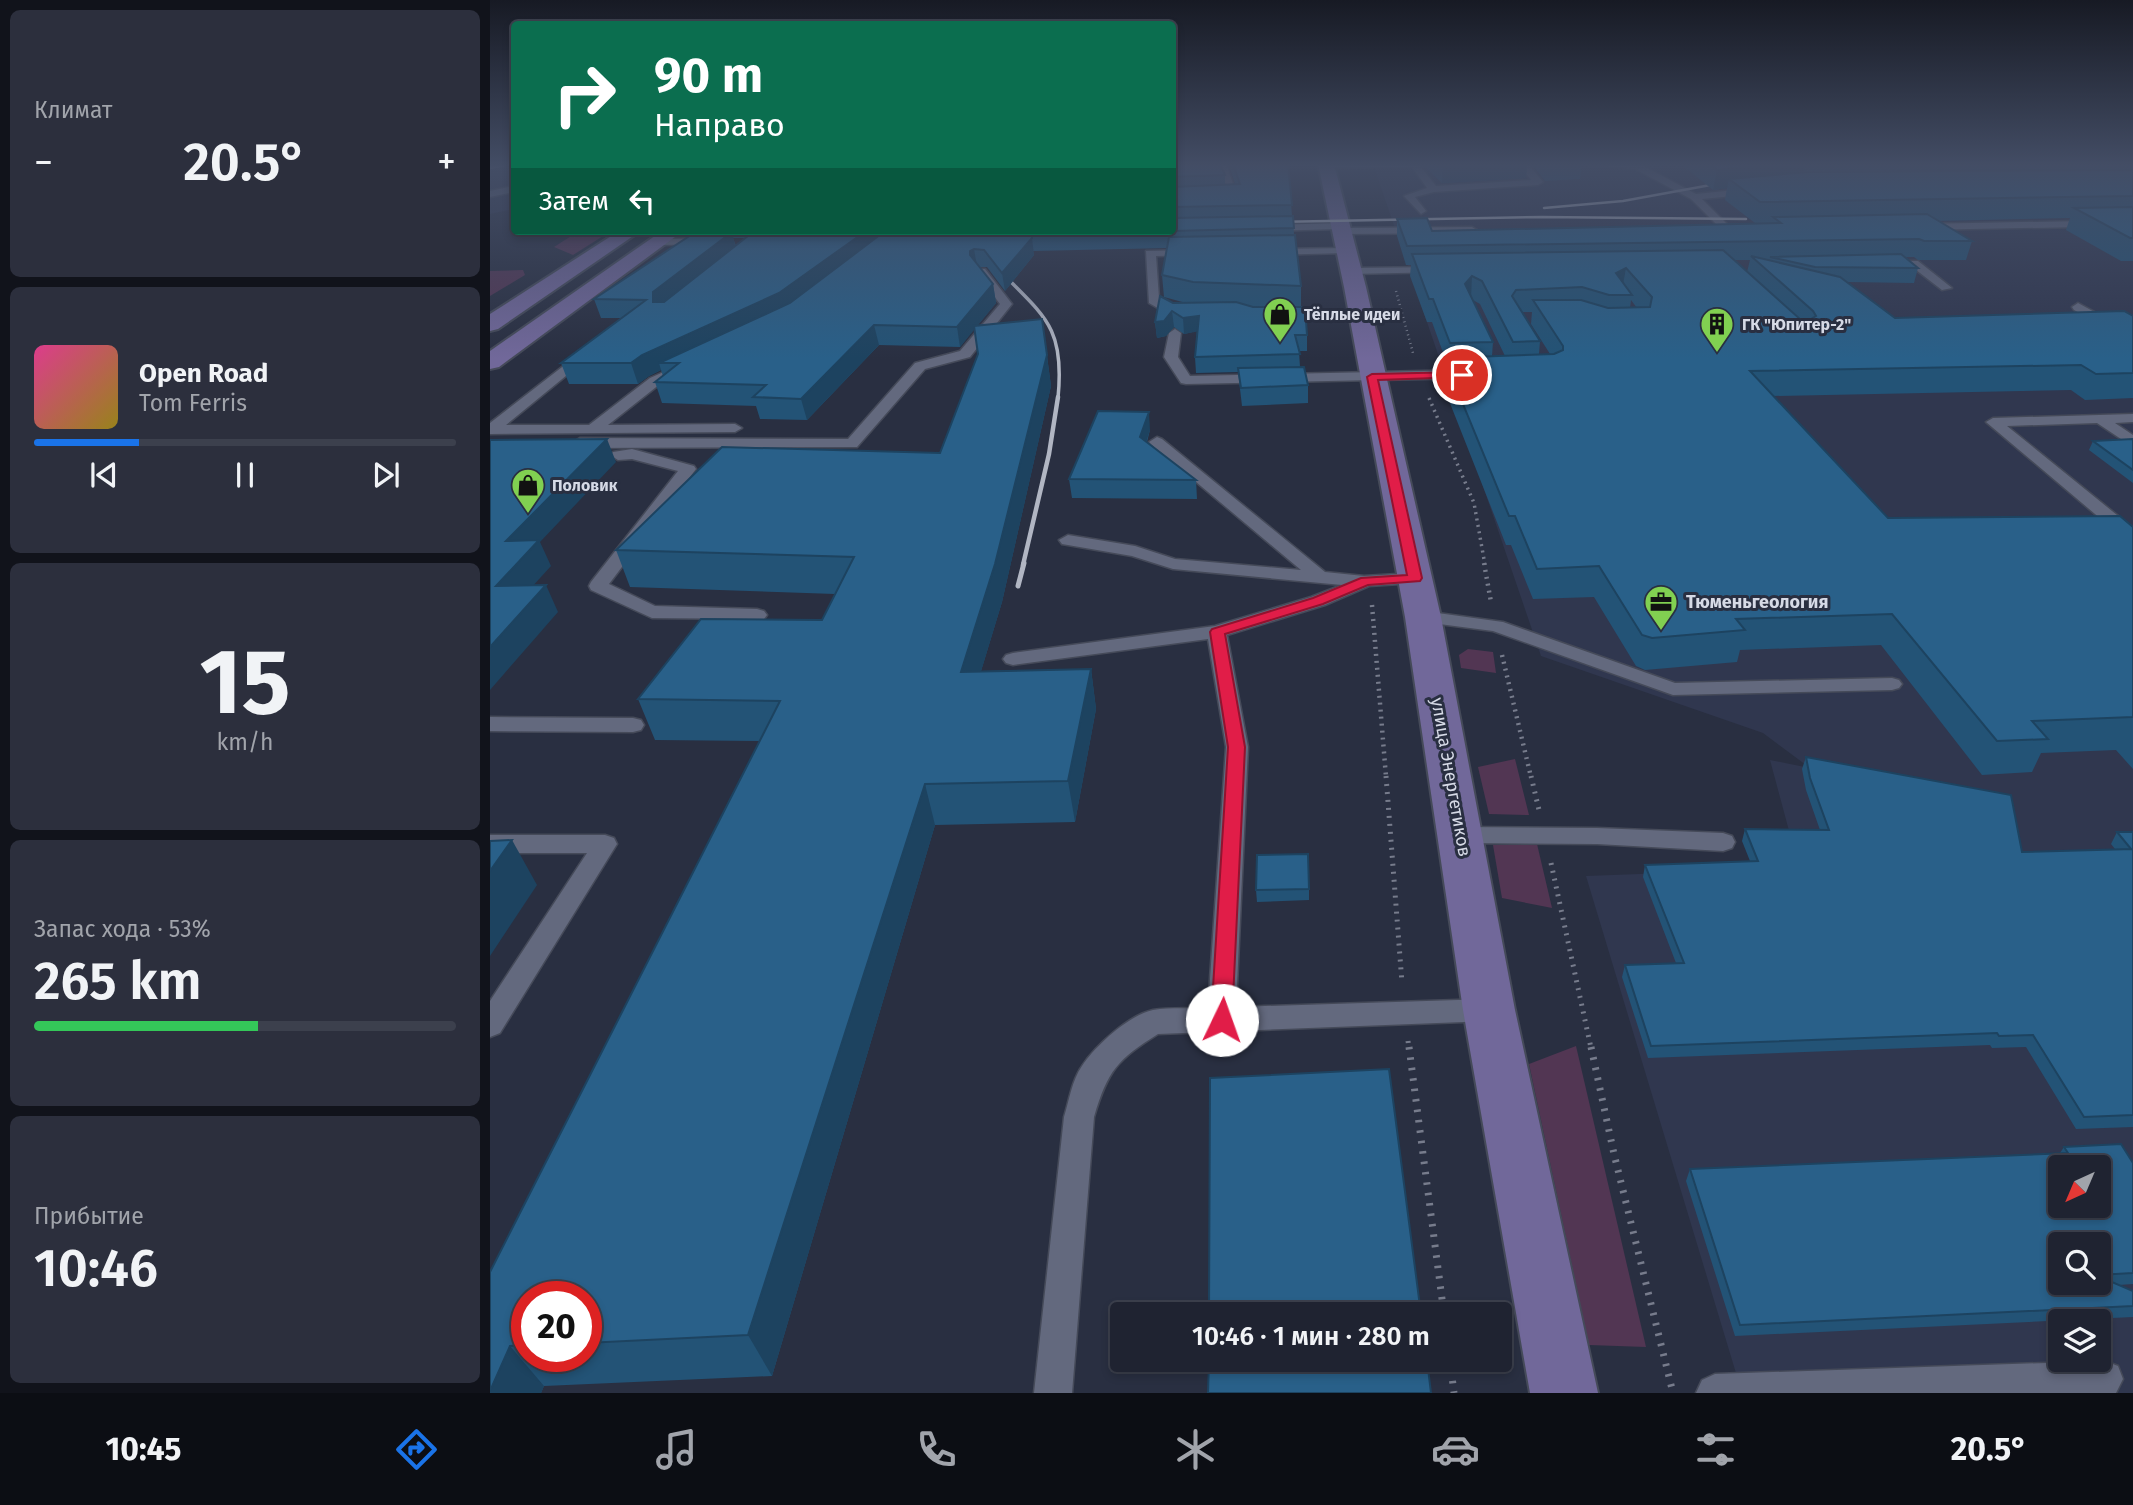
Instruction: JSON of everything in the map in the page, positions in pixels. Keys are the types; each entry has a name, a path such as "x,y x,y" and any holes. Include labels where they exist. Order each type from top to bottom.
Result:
{"street":[{"name":"улица Энергетиков","path":"1346,229 1353,250 1372,377 1419,597 1489,1010 1564,1393"},
{"path":"490,324 626,235"},
{"path":"490,362 666,237"}],"lane":[{"path":"1255,229 1454,270"},
{"path":"1258,252 1353,250 1481,230"},
{"path":"1701,230 1742,230"},
{"path":"713,241 720,235"},
{"path":"666,237 728,244"},
{"path":"1199,312 1174,312 1153,300 1150,253 1204,253"},
{"path":"1873,264 1914,263 1947,288"},
{"path":"490,443 852,444 920,366 965,354 1006,304 981,271"},
{"path":"2078,307 2133,338"},
{"path":"1265,316 1361,315"},
{"path":"1175,333 1171,357 1186,380 1479,374"},
{"path":"490,430 585,354"},
{"path":"593,429 655,381 692,363"},
{"path":"2133,418 1993,422 2133,537"},
{"path":"2100,419 2133,442"},
{"path":"490,430 735,428"},
{"path":"1157,442 1320,577"},
{"path":"562,456 632,454 688,469 598,586 652,612 757,615"},
{"path":"1068,540 1126,549 1173,564 1368,581 1672,689 1892,684"},
{"path":"1013,659 1217,632 1318,601 1368,581"},
{"path":"1217,632 1237,747 1222,1020"},
{"path":"490,724 633,725"},
{"path":"1461,835 1544,834 1723,842"},
{"path":"490,844 605,844 490,1025"},
{"path":"1053,1393 1079,1117 1092,1075 1120,1043 1153,1022 1489,1010"},
{"path":"1715,1393 2105,1379"}],"path":[{"path":"1353,250 1395,286 1419,376 1474,503 1496,626 1614,1154 1673,1393"},
{"path":"1368,581 1405,1013 1442,1302"},
{"path":"1451,1372 1454,1393"}],"shaded area":[{"path":"1395,229 2133,229 2133,1393 1742,1393 1586,876 1799,868 1770,760 1810,768 1763,733 1541,656"},
{"path":"573,235 605,235 573,255 554,247"},
{"path":"523,270 525,275 490,296 490,271"},
{"path":"1468,649 1493,652 1496,673 1461,668 1459,655"},
{"path":"1515,759 1529,815 1489,814 1478,767"},
{"path":"1537,844 1552,908 1502,898 1493,845"},
{"path":"1576,1046 1646,1347 1589,1345 1529,1064"}],"building":[{"path":"1176,229 1253,229 1176,231"},
{"path":"1401,229 1952,229 1972,241 1919,239 1407,246"},
{"path":"2113,229 2133,229 2133,238"},
{"path":"691,235 728,235 653,292 653,302 664,302 749,235 860,235 779,293 642,355 631,363 561,363 646,300 594,299"},
{"path":"880,235 1031,235 1032,238 1002,273 984,250 970,251 970,255 993,284 957,327 874,325 801,399 753,397 766,385 655,382 679,363 659,363 790,303"},
{"path":"1295,235 1301,286 1193,282 1162,275 1169,237"},
{"path":"1723,250 1806,322 1816,316 1813,311 1751,256 1840,277 1895,318 2124,311 2133,316 2133,373 2096,374 2081,365 1750,371 1888,518 2120,516 2133,527 2133,717 2032,721 2048,739 1997,741 1892,614 1736,619 1745,630 1652,638 1642,635 1599,566 1537,569 1515,516 1509,516 1444,358 1554,354 1563,350 1533,300 1581,300 1608,308 1650,307 1652,297 1626,268 1616,273 1632,295 1609,295 1582,287 1516,290 1512,296 1540,341 1513,342 1482,281 1472,276 1465,284 1493,342 1450,343 1412,254"},
{"path":"1901,254 1918,268 1815,267 1770,257"},
{"path":"1160,296 1173,303 1236,302 1253,307 1305,307 1307,335 1295,335 1300,354 1195,357 1199,316 1183,318 1172,311 1164,321 1155,322"},
{"path":"1042,319 1047,355 995,564 961,672 1091,669 1068,781 925,784 748,1335 602,1342 602,1281 511,1281 511,1346 490,1391 490,1272 780,701 638,699 701,619 822,620 854,557 616,550 722,447 940,453 978,354 974,326"},
{"path":"1304,367 1308,385 1241,388 1238,368"},
{"path":"1098,411 1149,412 1140,437 1196,480 1069,479"},
{"path":"607,439 506,541 539,540 496,586 546,585 490,647 490,440"},
{"path":"2133,439 2133,470 2093,441"},
{"path":"1806,757 2011,795 2022,852 2131,849 2117,832 2133,832 2133,1115 2084,1117 2033,1035 1999,1036 1997,1033 1651,1046 1625,965 1684,963 1645,865 1758,861 1745,829 1829,830 1810,778"},
{"path":"512,840 490,871 490,841"},
{"path":"1308,854 1309,889 1256,890 1257,855"},
{"path":"1389,1069 1419,1302 1209,1302 1210,1078"},
{"path":"2121,1144 2133,1163 2133,1273 2111,1274 2111,1232 2048,1232 2048,1295 2111,1295 2111,1282 2133,1291 2133,1306 1740,1325 1690,1169 2068,1153 2064,1147"},
{"path":"1209,1372 1428,1372 1431,1393 1208,1393"}],"railway":[{"path":"999,270 1040,312 1055,339 1059,374 1058,398"},
{"path":"1023,565 1049,454 1058,397"},
{"path":"1018,586 1024,563"}],"place":[{"name":"Тёплые идеи","path":"1280,344"},
{"name":"ГК \"Юпитер-2\"","path":"1717,354"},
{"name":"Половик","path":"528,515"},
{"name":"Тюменьгеология","path":"1661,632"}],"route":[{"path":"1222,1020 1237,747 1217,632 1318,601 1366,581 1415,578 1372,377 1462,375"}]}
